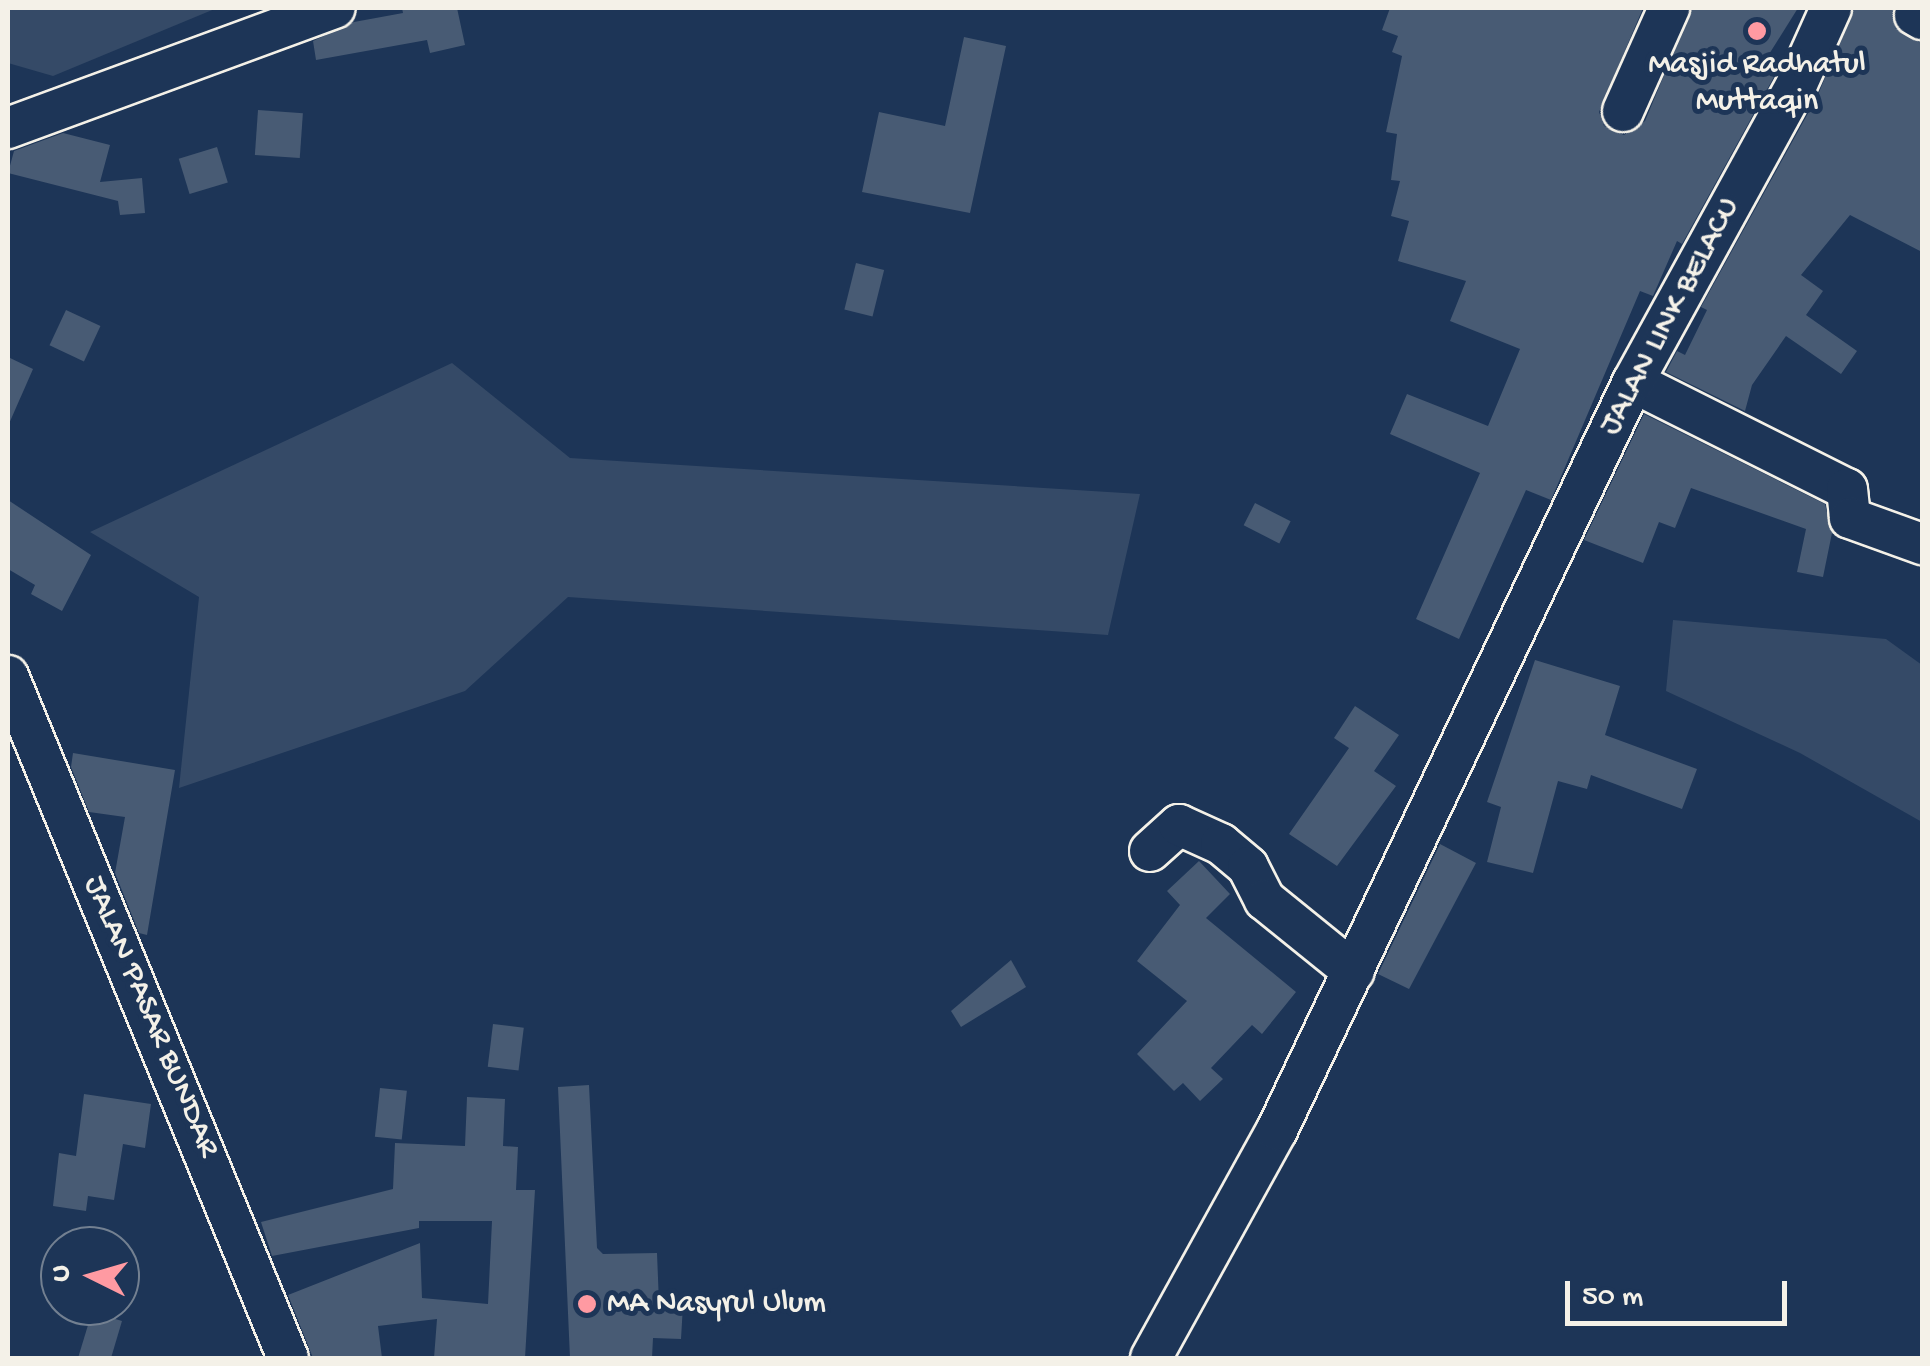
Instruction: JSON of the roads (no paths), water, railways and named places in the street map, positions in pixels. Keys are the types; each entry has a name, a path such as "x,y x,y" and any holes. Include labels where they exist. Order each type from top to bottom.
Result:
{"street":[{"path":"8,128 335,8"},
{"path":"1623,111 1669,8"},
{"name":"JALAN LINK BELACU","path":"1151,1358 1277,1130 1491,690 1516,628 1633,382 1796,86 1831,8"},
{"path":"1633,382 1847,489 1850,518 1922,544"},
{"name":"JALAN PASAR BUNDAR","path":"8,676 288,1358"},
{"path":"1150,851 1179,824 1221,844 1248,868 1265,900 1354,972"}],"place":[{"name":"Masjid Radhatul Muttaqin","path":"1757,31"},
{"name":"MA Nasyrul Ulum","path":"587,1304"}]}
